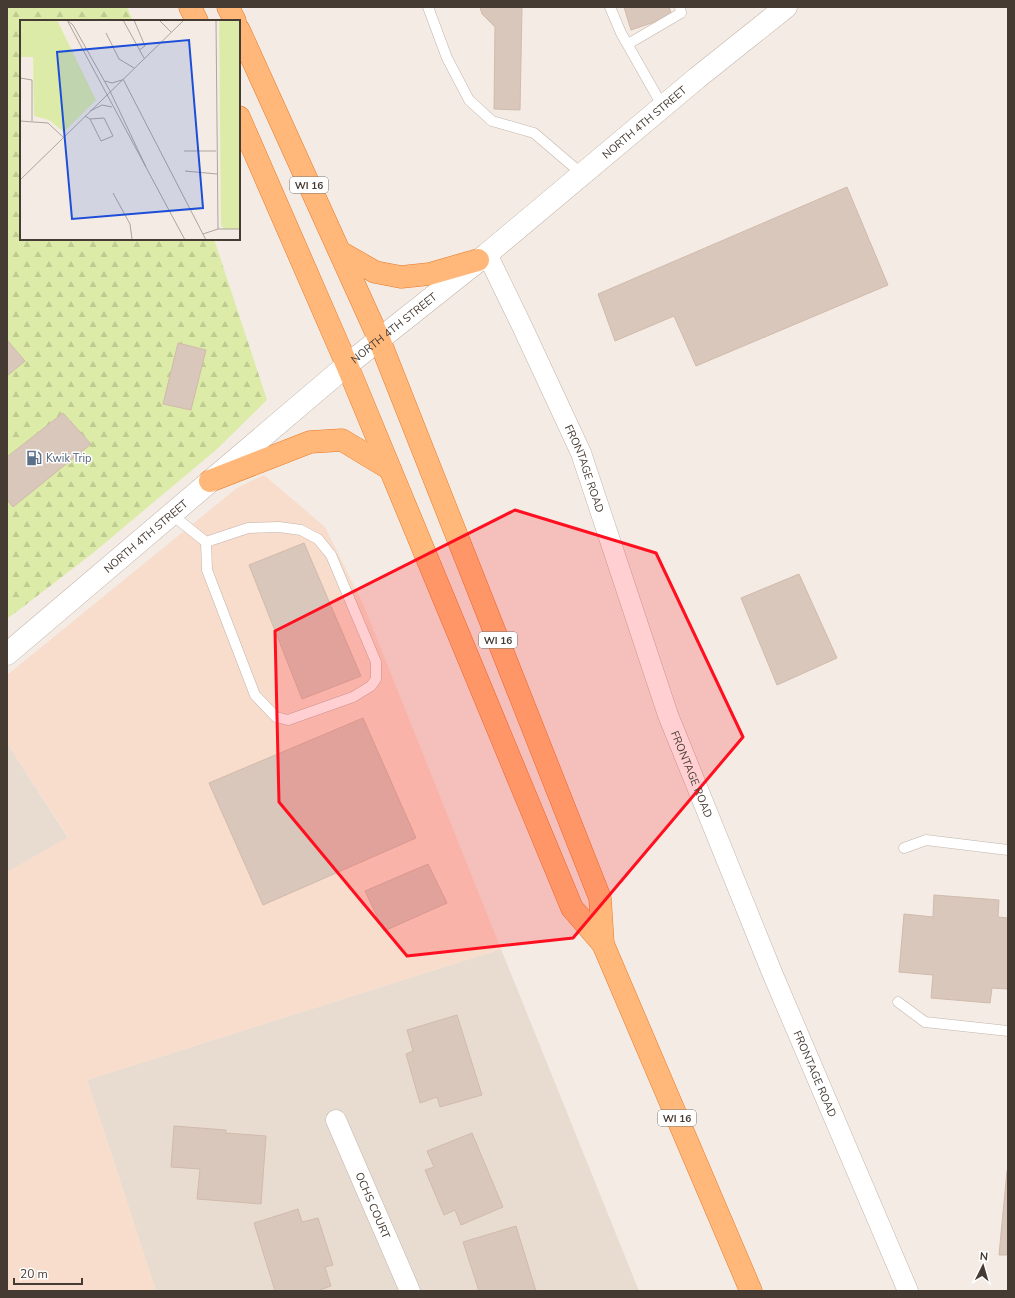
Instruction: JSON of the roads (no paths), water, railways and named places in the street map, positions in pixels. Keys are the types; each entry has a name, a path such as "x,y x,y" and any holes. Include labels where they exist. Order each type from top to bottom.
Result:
{"highway":[{"path":"190,7 196,20"},
{"path":"228,7 234,20"},
{"name":"WI 16","path":"240,32 379,339 600,898 603,944"},
{"name":"WI 16","path":"240,119 347,365 572,908 603,944 751,1291"},
{"path":"340,252 375,272 401,277 429,274 482,257"},
{"path":"210,481 310,442 342,440 390,469"}],"street":[{"name":"NORTH 4TH STREET","path":"7,654 347,365 482,257 786,7"},
{"name":"FRONTAGE ROAD","path":"482,257 521,324 581,453 668,715 773,975 908,1291"},
{"name":"OCHS COURT","path":"336,1120 410,1291"}],"lane":[{"path":"428,7 447,58 468,100 492,121 534,133 582,174"},
{"path":"610,7 621,33 663,107"},
{"path":"628,44 681,13 680,7"},
{"path":"171,514 206,542 207,570 255,695 276,717 288,720 353,697 371,686 376,678 376,662 331,555 318,539 301,530 279,527 248,528 206,542"},
{"path":"904,848 926,840 1008,850"},
{"path":"898,1002 925,1022 1008,1031"}],"place":[{"name":"Kwik Trip","path":"34,458"}]}
